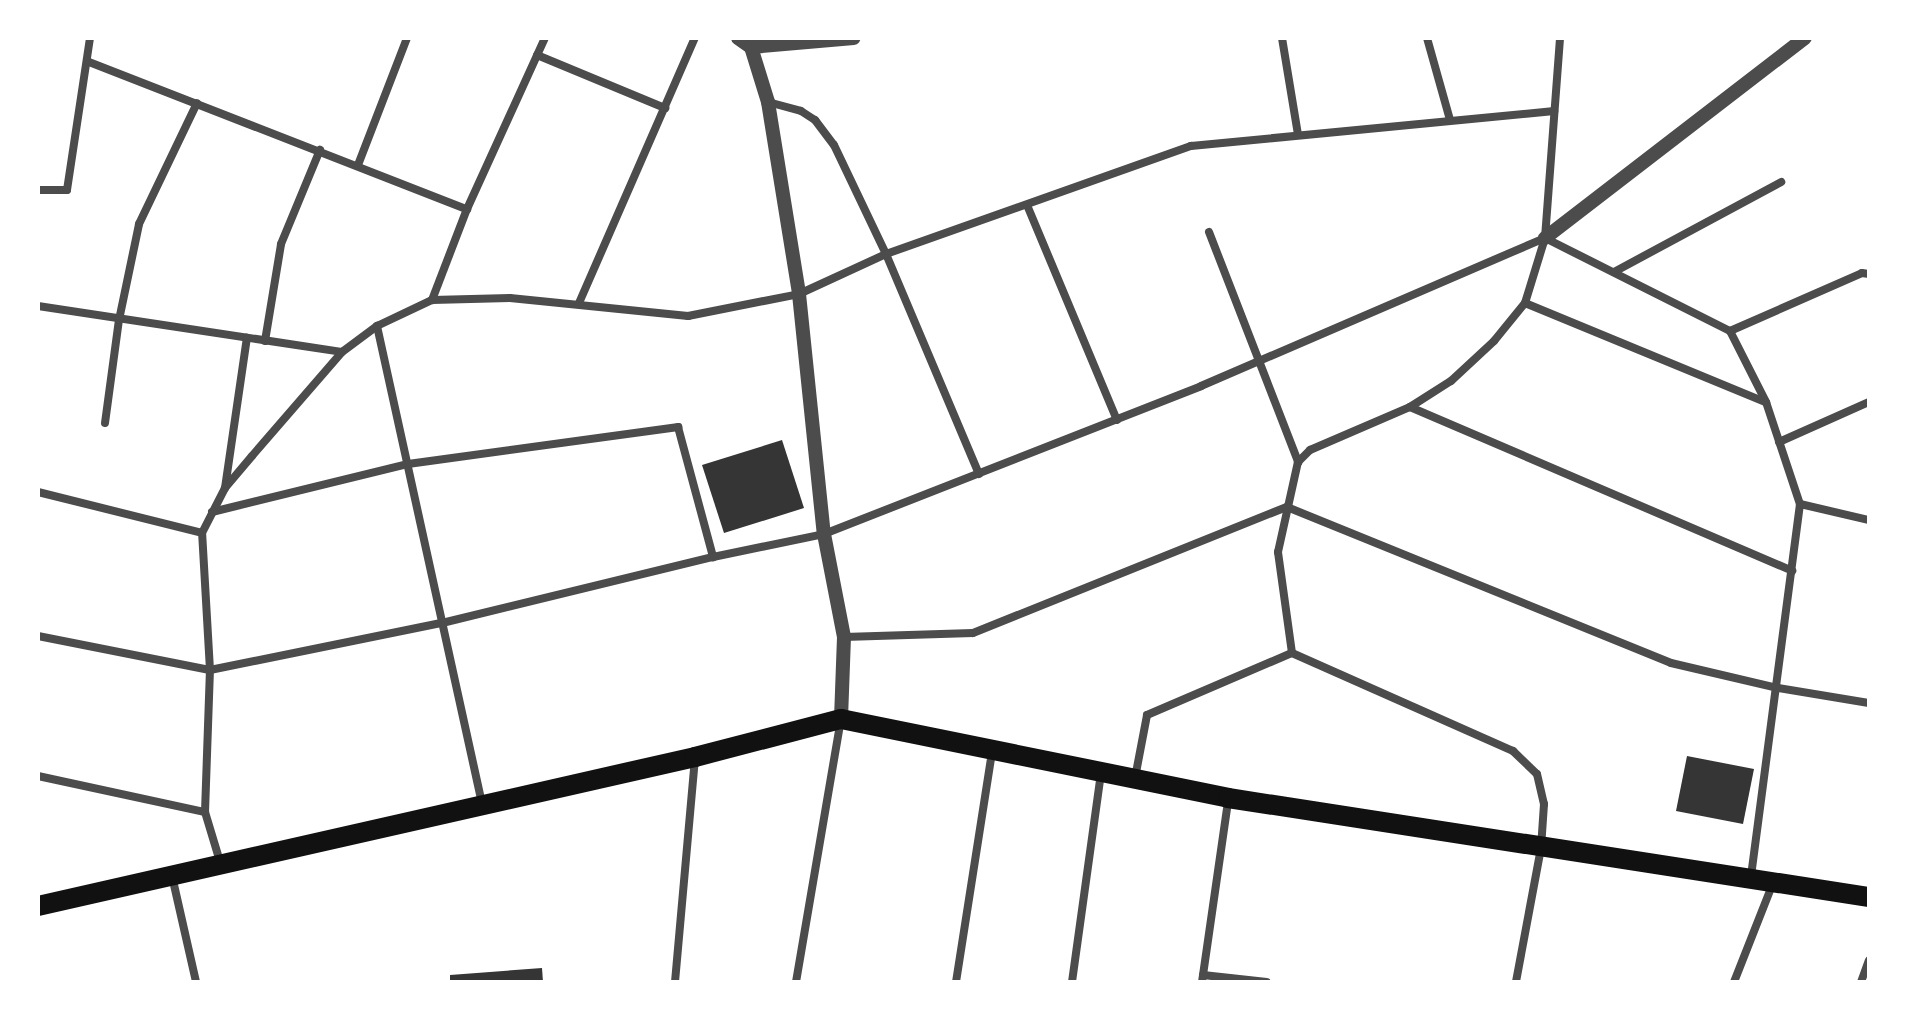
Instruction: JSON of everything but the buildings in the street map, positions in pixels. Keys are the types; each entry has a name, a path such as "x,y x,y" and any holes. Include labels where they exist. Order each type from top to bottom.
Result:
{"main road":[{"path":"38,906 695,757 841,719 1228,798 1869,897"}],"street":[{"path":"38,190 67,190 89,62 90,38"},
{"path":"358,165 407,38"},
{"path":"432,300 467,209 545,38"},
{"path":"579,303 695,38"},
{"path":"738,38 751,47 768,102 799,294 824,534 844,637 841,719 796,982"},
{"path":"1282,38 1298,135"},
{"path":"1427,38 1450,120"},
{"path":"1292,653 1278,552 1298,462 1310,450 1410,407 1451,381 1494,341 1525,303 1545,238 1560,38"},
{"path":"38,636 210,670 442,623 713,557 824,534 1117,420 1545,238 1805,38"},
{"path":"751,47 846,39"},
{"path":"537,55 665,108"},
{"path":"89,62 467,209"},
{"path":"768,102 801,111 825,131 886,254 979,474"},
{"path":"105,423 119,320 139,224 197,103"},
{"path":"221,865 205,812 210,670 202,533 225,488 342,352 377,326 432,300 510,298 688,316 799,294 886,254 1191,146 1554,111"},
{"path":"265,341 281,244 320,150"},
{"path":"1614,272 1781,182"},
{"path":"1027,205 1117,420"},
{"path":"1209,232 1298,462"},
{"path":"1545,238 1730,331 1766,402 1800,504 1778,688 1750,880"},
{"path":"1730,331 1862,273 1869,274"},
{"path":"1525,303 1766,402"},
{"path":"38,306 342,352"},
{"path":"377,326 482,804"},
{"path":"225,488 247,338"},
{"path":"1779,442 1869,402"},
{"path":"1410,407 1792,571"},
{"path":"212,512 408,464 678,427 713,557"},
{"path":"38,492 202,533"},
{"path":"1800,504 1869,520"},
{"path":"844,637 973,633 1287,507 1671,663 1778,688 1869,703"},
{"path":"1135,781 1147,715 1292,653 1513,751 1537,774 1544,804 1541,848 1516,982"},
{"path":"956,982 992,751"},
{"path":"675,982 695,757"},
{"path":"1072,982 1101,774"},
{"path":"38,776 205,812"},
{"path":"1228,798 1203,978 1267,982"},
{"path":"172,876 196,982"},
{"path":"1734,982 1773,883"},
{"path":"1861,982 1869,960"}]}
